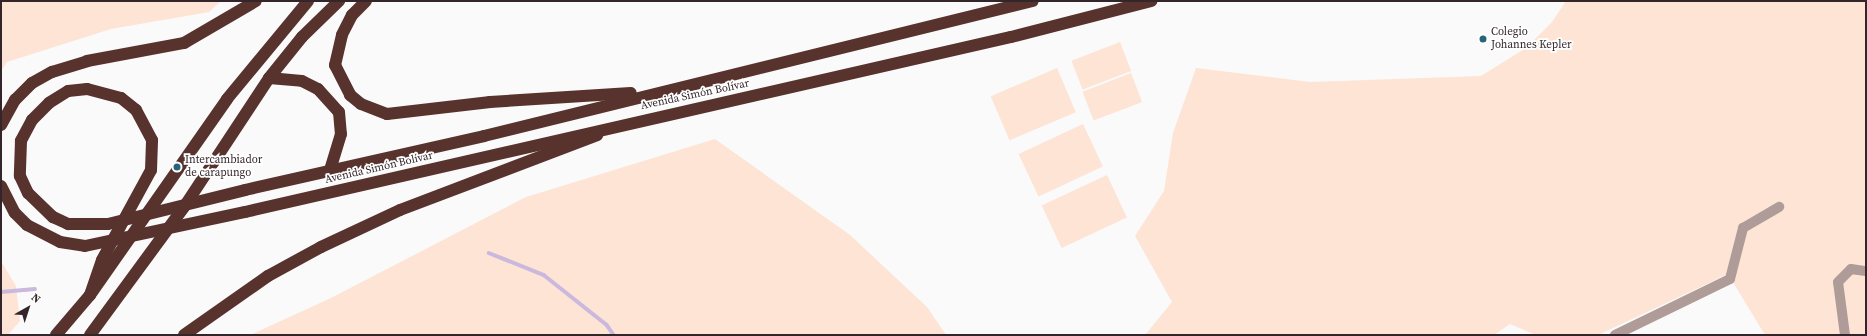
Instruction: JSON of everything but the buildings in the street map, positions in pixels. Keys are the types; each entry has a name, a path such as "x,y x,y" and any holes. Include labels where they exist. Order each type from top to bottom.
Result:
{"highway":[{"path":"1,125 15,100 32,84 52,72 87,61 184,43 256,1"},
{"path":"56,335 90,295 228,99 308,1"},
{"path":"90,335 184,207 270,78 339,1"},
{"path":"366,1 352,15 342,36 336,65 350,95 361,104 387,114 490,102 670,90"},
{"name":"Avenida Simón Bolívar","path":"90,295 102,260 151,170 152,140 136,110 121,98 87,89 68,91 49,103 32,120 21,141 20,176 28,193 53,217 68,224 108,224 245,190 330,169 484,136 1034,1"},
{"name":"Avenida Simón Bolívar","path":"1,186 15,213 28,225 60,242 85,246 245,212 622,124 1011,37 1151,1"},
{"path":"270,78 302,81 318,89 339,112 341,134 330,169"},
{"path":"184,335 268,276 321,247 400,210 564,150 622,124"}],"street":[{"path":"1615,335 1730,279 1743,228 1779,208"},
{"path":"1845,335 1838,282 1851,269 1866,271"}],"shaded area":[{"path":"1,1 221,1 209,12 111,29 7,62 1,71"},
{"path":"1566,1 1866,1 1866,335 1765,335 1728,274 1598,335 1536,335 1510,324 1494,335 1145,335 1172,302 1135,236 1164,191 1173,133 1196,68 1310,82 1481,76 1526,48 1552,22"},
{"path":"1120,42 1131,71 1083,90 1071,61"},
{"path":"1057,68 1076,112 1009,140 991,96"},
{"path":"1131,73 1142,102 1094,121 1082,92"},
{"path":"1083,124 1103,167 1039,197 1019,154"},
{"path":"715,139 850,235 927,307 946,335 250,335 331,298 526,197"},
{"path":"1107,175 1127,218 1062,248 1042,205"},
{"path":"1,261 16,286 20,321 8,335 1,335"}],"waterway":[{"path":"489,253 544,275 607,325 614,335"},
{"path":"1,292 35,289"}],"place":[{"name":"Colegio Johannes Kepler","path":"1483,39"},
{"name":"Intercambiador de carapungo","path":"177,167"}]}
